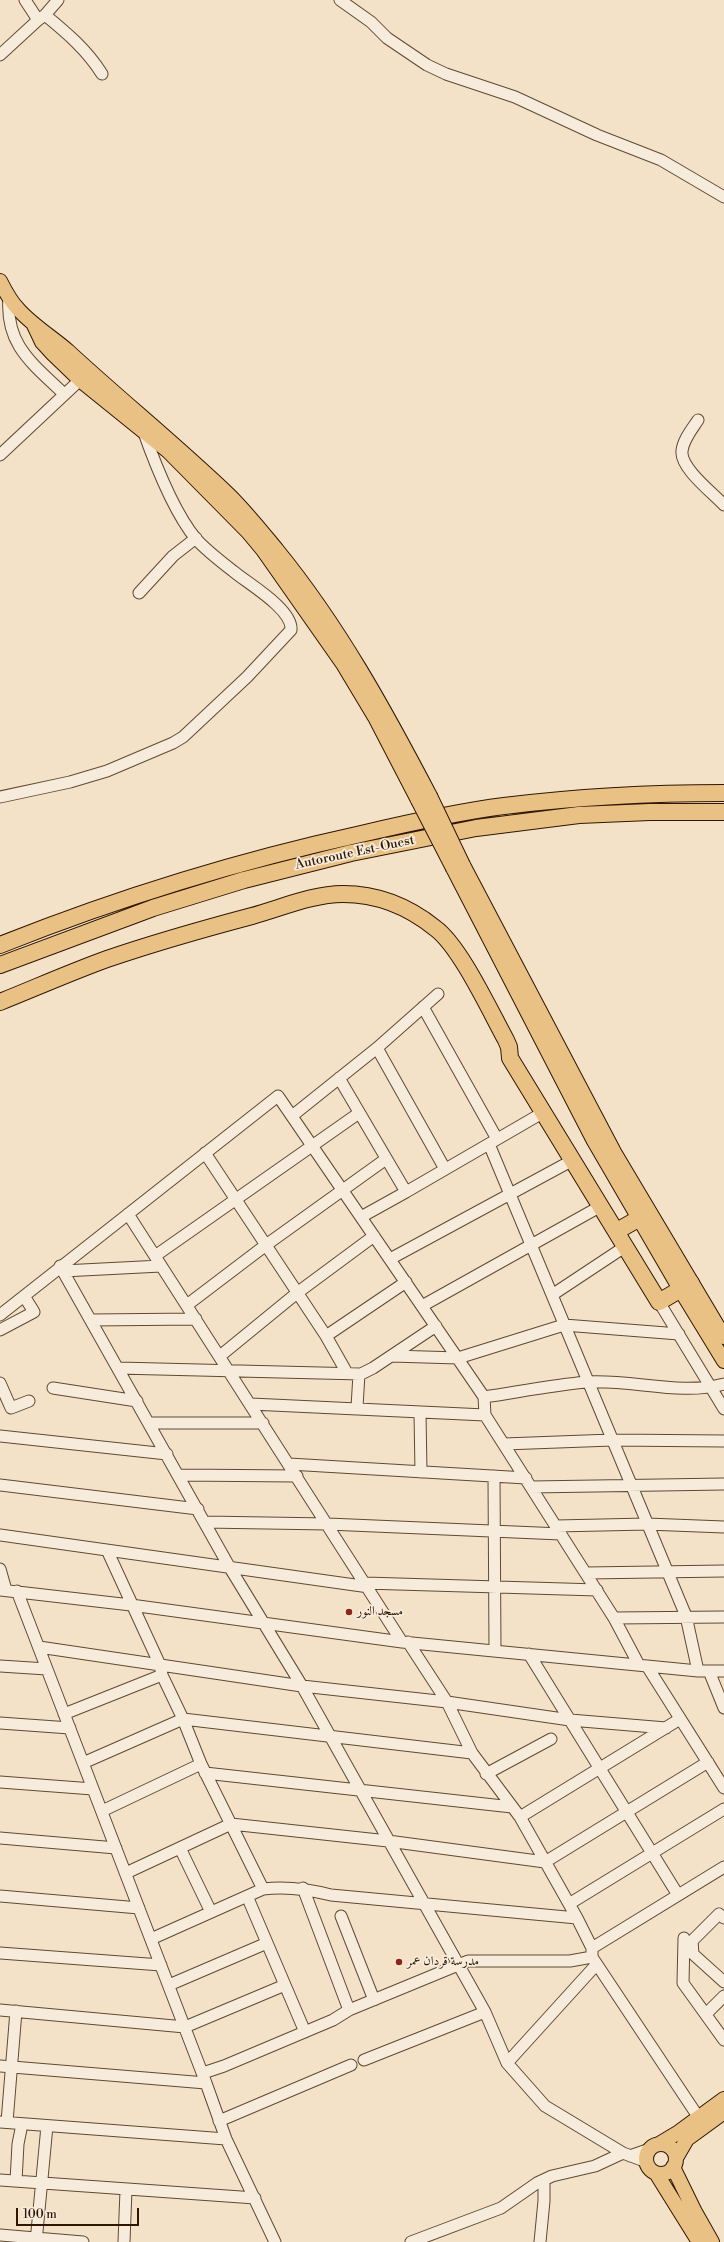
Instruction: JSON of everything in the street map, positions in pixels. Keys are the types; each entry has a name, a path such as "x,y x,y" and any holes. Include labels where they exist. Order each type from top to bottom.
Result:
{"highway":[{"name":"Autoroute Est-Ouest","path":"0,945 101,906 197,875 301,847 431,818 503,806 637,794 724,793"},
{"name":"Autoroute Est-Ouest","path":"0,965 153,908 244,880 351,853 476,828 572,816 650,812 724,812"},
{"path":"0,1002 107,959 308,900 342,894 367,896 395,904 418,915 437,929 449,942 506,1040 510,1058 659,1302 685,1286"},
{"path":"0,1013 116,965 257,923 331,906 354,904 376,908 395,915 425,932 442,947 458,972 504,1055 514,1063"},
{"path":"617,1231 638,1219"}],"main road":[{"path":"0,281 9,297 19,310 178,447 232,498 256,524 320,606 354,657 379,699 424,798 590,1134 638,1219 685,1286 724,1337"},
{"path":"33,322 42,342 80,380 142,429 173,456 248,532 278,570 343,664 424,798"},
{"path":"458,867 614,1152 724,1361"},
{"path":"653,2157 724,2099"},
{"path":"653,2157 666,2173 687,2140 724,2112"},
{"path":"653,2157 668,2146 675,2153 674,2162 694,2212 712,2242"},
{"path":"653,2157 699,2242"}],"street":[{"path":"25,0 42,18 83,48 102,74"},
{"path":"0,55 42,18 58,0"},
{"path":"340,0 370,22 387,38 427,65 446,74 515,97 597,135 661,160 724,197"},
{"path":"9,297 9,326 14,339 33,364 64,394"},
{"path":"0,455 80,380"},
{"path":"698,420 683,445 682,459 690,471 724,505"},
{"path":"0,797 70,782 107,771 173,743 183,737 247,677 291,630 290,622 276,604 211,554 196,538 172,500 156,468 142,429"},
{"path":"139,593 174,556 196,538"},
{"path":"292,1116 377,1048 438,994"},
{"path":"423,1007 493,1142 510,1194 686,1616 703,1671 724,1708"},
{"path":"377,1048 445,1169"},
{"path":"339,1078 406,1192"},
{"path":"0,1315 278,1096 484,1397 485,1415 529,1482 643,1665 680,1719 724,1788"},
{"path":"361,1217 544,1112"},
{"path":"61,1268 158,1261 235,1199 359,1113"},
{"path":"205,1153 326,1336 347,1373"},
{"path":"187,1305 266,1245 386,1159"},
{"path":"390,1259 573,1160"},
{"path":"422,1306 532,1246 601,1206"},
{"path":"128,1214 367,1585 447,1702 472,1753 486,1774 520,1817 577,1918 593,1957 699,2118"},
{"path":"220,1356 297,1293 374,1236"},
{"path":"552,1295 626,1246"},
{"path":"61,1268 179,1475 230,1568 302,1686 358,1789 485,2012 507,2063 545,2106 626,2154 653,2157"},
{"path":"326,1336 406,1282"},
{"path":"0,1330 34,1312 24,1296"},
{"path":"659,1302 724,1409"},
{"path":"91,1320 196,1319"},
{"path":"118,1368 359,1374 368,1371 436,1326"},
{"path":"392,1356 458,1358 564,1326 679,1334"},
{"path":"357,1407 359,1374"},
{"path":"484,1397 588,1382 652,1387 711,1387 724,1384"},
{"path":"0,1383 11,1408 29,1401"},
{"path":"53,1388 137,1401"},
{"path":"251,1404 357,1407 420,1413 485,1415"},
{"path":"420,1413 420,1472"},
{"path":"149,1423 263,1423"},
{"path":"0,1436 167,1454"},
{"path":"504,1444 612,1440 724,1441"},
{"path":"289,1464 494,1476 529,1482 631,1486 724,1484"},
{"path":"179,1475 297,1476"},
{"path":"494,1476 495,1651"},
{"path":"0,1485 198,1509"},
{"path":"205,1522 328,1524 494,1531 559,1530 647,1524 724,1527"},
{"path":"0,1535 230,1568 367,1585 597,1590"},
{"path":"107,1550 183,1719 203,1768 263,1889"},
{"path":"0,1569 8,1590 39,1647 205,2078 226,2139 275,2242"},
{"path":"586,1573 724,1572"},
{"path":"8,1590 405,1642 724,1672"},
{"path":"614,1618 686,1616 724,1617"},
{"path":"39,1647 161,1670 447,1702 570,1720 666,1728"},
{"path":"529,1654 678,1896"},
{"path":"0,1666 47,1669"},
{"path":"64,1714 161,1670"},
{"path":"83,1763 183,1719 472,1753"},
{"path":"520,1817 680,1719"},
{"path":"0,1723 70,1728"},
{"path":"486,1774 551,1739"},
{"path":"126,1874 232,1824 388,1841 545,1862 708,1762"},
{"path":"102,1811 203,1768 358,1789 512,1807"},
{"path":"0,1782 93,1789"},
{"path":"569,1904 724,1809"},
{"path":"0,1838 116,1848"},
{"path":"180,1848 210,1912"},
{"path":"507,2063 593,1957 678,1896 724,1868"},
{"path":"303,1888 349,2010"},
{"path":"151,1939 263,1889 303,1888 331,1895 422,1902 577,1918"},
{"path":"0,1896 139,1908"},
{"path":"247,1896 305,2032"},
{"path":"724,1918 719,1914 692,1941 693,1954 724,1982"},
{"path":"341,1916 374,2000"},
{"path":"684,1938 683,1983 724,2040"},
{"path":"169,1985 267,1943"},
{"path":"0,1953 161,1965"},
{"path":"6,2067 205,2078 333,2020 349,2010 474,1960 563,1962 593,1957"},
{"path":"0,2010 185,2027 285,1984"},
{"path":"706,2014 724,1996"},
{"path":"16,2011 6,2067 4,2122 226,2139"},
{"path":"364,2060 485,2012"},
{"path":"219,2121 351,2065"},
{"path":"16,2181 18,2144 22,2124"},
{"path":"36,2240 47,2126"},
{"path":"411,2242 501,2208 537,2183 544,2180 568,2171 605,2163 626,2154"},
{"path":"0,2180 255,2198"},
{"path":"540,2242 544,2201 544,2180"},
{"path":"124,2242 126,2190"},
{"path":"0,2235 36,2240 83,2242"}],"place":[{"name":"مسجد النور","path":"349,1612"},
{"name":"مدرسة قردان عمر","path":"399,1962"}]}
